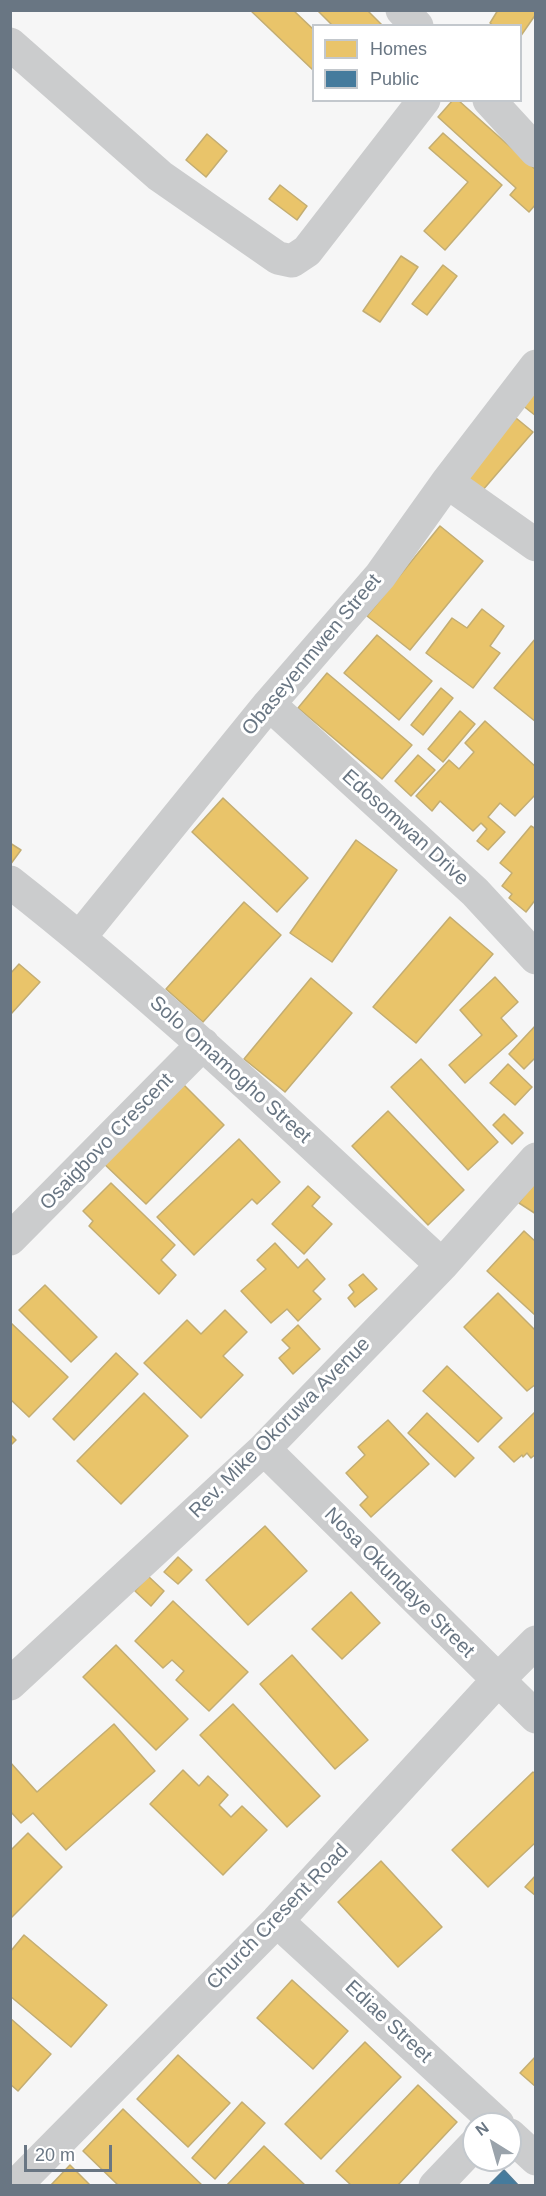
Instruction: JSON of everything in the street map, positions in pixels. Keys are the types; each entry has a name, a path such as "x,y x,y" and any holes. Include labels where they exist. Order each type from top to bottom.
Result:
{"street":[{"path":"402,10 415,24"},
{"path":"10,44 160,176 278,258 292,261 307,251 422,102"},
{"path":"491,102 536,151"},
{"name":"Obaseyenmwen Street","path":"80,937 269,704 380,576 447,482 536,366"},
{"path":"447,482 536,545"},
{"name":"Edosomwan Drive","path":"269,704 476,892 536,958"},
{"name":"Solo Omamogho Street","path":"10,882 80,937 203,1044 442,1265"},
{"name":"Osaigbovo Crescent","path":"10,1239 203,1044"},
{"name":"Rev. Mike Okoruwa Avenue","path":"10,1684 264,1449 442,1265 536,1159"},
{"name":"Nosa Okundaye Street","path":"264,1449 536,1717"},
{"name":"Church Cresent Road","path":"15,2186 277,1921 497,1681 536,1642"},
{"name":"Ediae Street","path":"277,1921 475,2112"},
{"name":"Ediae Street","path":"522,2149 536,2159"},
{"path":"435,2186 462,2160"}],"building: Homes":[{"path":"250,10 293,10 312,28 312,69"},
{"path":"317,10 367,10 381,24 331,24"},
{"path":"498,10 536,10 536,14 522,34 522,24 490,23"},
{"path":"451,102 460,102 536,170 536,204 529,212 510,195 516,188 438,117"},
{"path":"443,133 502,185 445,250 424,231 468,182 429,148"},
{"path":"207,134 227,151 206,177 186,160"},
{"path":"280,185 307,206 297,220 269,199"},
{"path":"401,256 418,267 380,322 363,311"},
{"path":"443,265 457,276 427,315 412,304"},
{"path":"528,388 536,394 536,416 517,401"},
{"path":"516,418 533,432 482,491 465,477"},
{"path":"440,526 483,561 410,650 367,616"},
{"path":"482,609 504,626 490,646 500,653 473,688 426,653 452,618 467,628"},
{"path":"377,635 432,681 399,720 344,673"},
{"path":"536,638 536,722 494,688"},
{"path":"327,673 412,745 382,779 298,708"},
{"path":"441,688 453,698 423,735 411,725"},
{"path":"460,711 475,724 443,762 428,749"},
{"path":"485,721 536,767 536,794 515,816 500,803 488,817 505,832 488,850 477,841 487,829 481,823 473,831 440,801 432,811 416,796 449,760 459,769 474,752 465,743"},
{"path":"418,755 435,770 411,796 395,781"},
{"path":"223,798 308,878 277,912 192,832"},
{"path":"531,826 536,829 536,899 526,912 509,898 512,894 502,886 512,873 500,863"},
{"path":"356,840 397,870 332,962 290,933"},
{"path":"10,843 21,850 10,865"},
{"path":"244,902 281,935 203,1022 166,989"},
{"path":"450,917 493,954 416,1043 373,1007"},
{"path":"19,964 40,982 11,1014 10,974"},
{"path":"495,977 518,1002 501,1018 517,1036 465,1083 449,1065 482,1035 460,1010"},
{"path":"311,978 352,1013 285,1092 244,1059"},
{"path":"536,1025 536,1057 524,1069 509,1054"},
{"path":"421,1059 498,1142 468,1170 391,1087"},
{"path":"508,1064 532,1087 515,1105 490,1083"},
{"path":"179,1080 224,1125 146,1204 100,1160"},
{"path":"388,1111 464,1190 428,1225 352,1146"},
{"path":"504,1114 523,1133 512,1144 493,1125"},
{"path":"239,1139 280,1182 257,1204 252,1199 194,1255 157,1217"},
{"path":"536,1179 536,1214 519,1203"},
{"path":"111,1183 175,1245 161,1260 176,1275 159,1294 89,1226 93,1221 83,1211"},
{"path":"308,1186 320,1197 312,1206 332,1224 304,1254 272,1224"},
{"path":"524,1231 536,1242 536,1316 487,1271"},
{"path":"275,1243 298,1268 307,1259 325,1279 313,1291 321,1299 298,1321 287,1309 271,1323 241,1291 266,1269 257,1260"},
{"path":"363,1274 377,1289 355,1307 348,1298 354,1292 349,1285"},
{"path":"45,1285 97,1337 71,1362 19,1310"},
{"path":"498,1293 536,1331 536,1384 527,1391 464,1327"},
{"path":"225,1310 247,1332 223,1356 243,1375 201,1418 144,1363 187,1320 201,1334"},
{"path":"10,1322 68,1377 29,1417 10,1399"},
{"path":"298,1325 320,1349 293,1374 279,1358 290,1348 282,1340"},
{"path":"116,1353 138,1374 74,1440 53,1419"},
{"path":"447,1366 502,1418 478,1442 423,1391"},
{"path":"144,1393 188,1436 121,1504 77,1461"},
{"path":"536,1411 536,1454 531,1458 527,1453 514,1462 499,1447"},
{"path":"427,1413 474,1458 455,1477 408,1433"},
{"path":"388,1420 429,1464 371,1517 360,1505 368,1497 346,1473 365,1455 358,1447"},
{"path":"10,1434 16,1440 10,1446"},
{"path":"265,1526 307,1571 248,1625 206,1580"},
{"path":"178,1557 192,1570 178,1584 164,1572"},
{"path":"148,1576 164,1591 151,1606 135,1591"},
{"path":"351,1592 380,1623 342,1659 312,1629"},
{"path":"173,1601 248,1672 209,1711 176,1680 184,1671 172,1660 163,1668 135,1641"},
{"path":"116,1645 188,1719 156,1750 83,1677"},
{"path":"292,1655 368,1740 335,1769 260,1684"},
{"path":"233,1704 320,1796 287,1827 200,1735"},
{"path":"114,1724 155,1771 66,1850 33,1813 21,1823 10,1811 10,1762 37,1792"},
{"path":"183,1770 199,1786 208,1776 228,1795 219,1805 231,1817 242,1806 267,1830 223,1875 150,1804"},
{"path":"533,1772 536,1774 536,1842 488,1887 452,1850"},
{"path":"28,1833 62,1867 10,1919 10,1851"},
{"path":"381,1861 442,1927 398,1967 338,1902"},
{"path":"536,1875 536,1896 525,1887"},
{"path":"24,1935 107,2005 71,2047 10,1996 10,1952"},
{"path":"292,1980 348,2031 313,2069 257,2018"},
{"path":"10,2018 51,2054 18,2091 10,2084"},
{"path":"365,2042 401,2077 321,2159 285,2124"},
{"path":"178,2055 230,2103 188,2147 137,2099"},
{"path":"536,2056 536,2087 520,2073"},
{"path":"418,2085 457,2122 397,2186 352,2186 336,2171"},
{"path":"242,2102 265,2123 215,2179 192,2158"},
{"path":"123,2109 203,2186 119,2186 83,2151"},
{"path":"264,2146 306,2186 226,2186"},
{"path":"70,2165 91,2186 50,2186"}],"building: Public":[{"path":"502,2172 506,2172 519,2186 488,2186"}]}
